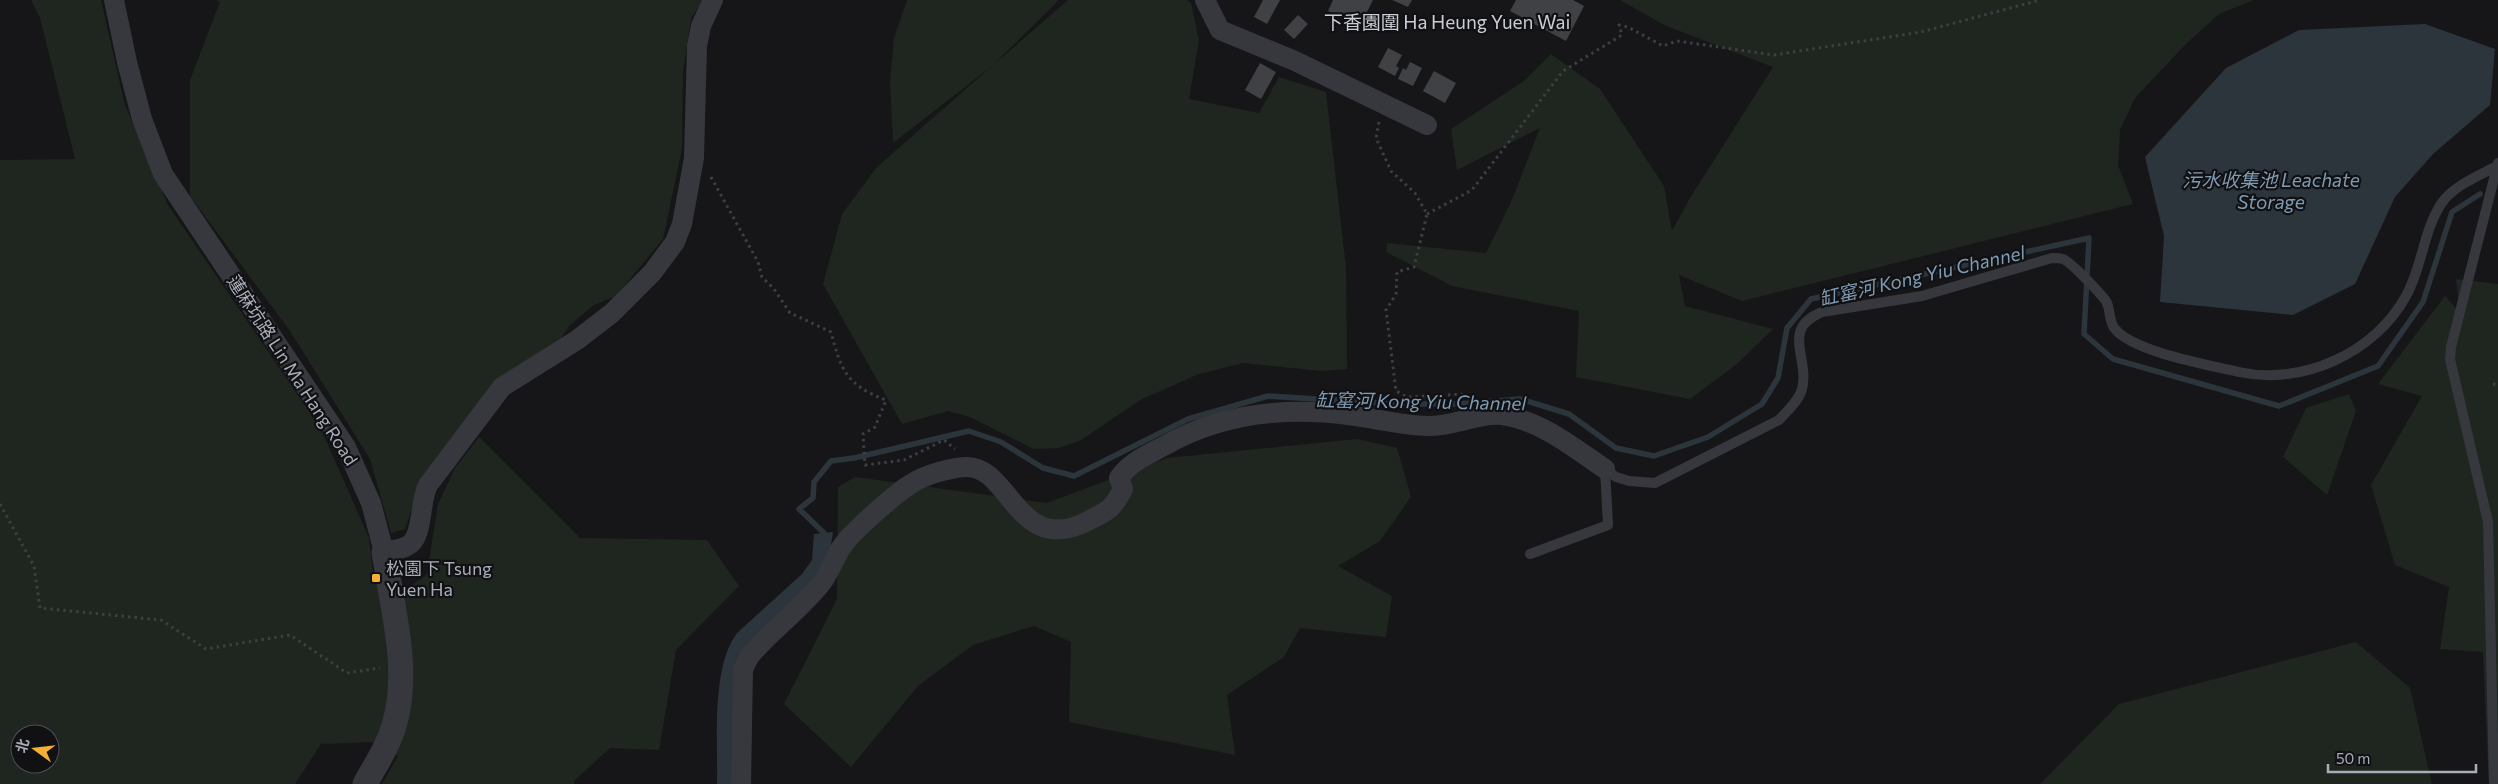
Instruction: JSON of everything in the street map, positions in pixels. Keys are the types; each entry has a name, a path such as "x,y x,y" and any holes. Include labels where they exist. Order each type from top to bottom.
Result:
{"street":[{"name":"蓮麻坑路 Lin Ma Hang Road","path":"114,0 126,62 142,118 163,174 346,447 372,503 384,552 400,664 400,694 394,724 382,754 365,784"},
{"path":"384,552 409,546 415,539 421,500 428,485 502,387 588,332 612,312 661,262 675,242 682,224 695,148 696,55 701,26 713,0"},
{"path":"1205,0 1220,30 1295,61 1427,125"},
{"path":"741,784 743,677 749,658 823,581 843,544 910,484 924,478 967,466 993,480 1035,525 1054,529 1077,526 1114,507 1123,489 1119,478 1127,466 1180,437 1214,423 1258,414 1296,412 1347,414 1428,426 1501,415 1558,436 1605,469"}],"lane":[{"path":"1605,469 1616,478 1629,482 1655,483 1779,420 1794,404 1802,389 1803,374 1798,338 1809,317 1815,314 1922,296 2052,258 2062,259 2107,302 2109,317 2115,329 2132,343 2203,364 2255,376 2305,372 2352,352 2376,335 2394,316 2407,295 2441,204 2463,185 2497,164"},
{"path":"2494,784 2488,522 2450,359 2452,340 2497,164"},
{"path":"1530,554 1608,524 1605,469"}],"path":[{"path":"1427,214 1472,190 1563,70 1622,36 1619,25 1628,27 1663,46 1677,41 1774,55 1921,32 2040,0"},
{"path":"1381,102 1376,138 1391,170 1415,193 1427,214 1414,267 1397,272 1396,294 1386,310 1396,391 1407,396 1466,394"},
{"path":"695,148 736,218 758,262 762,277 774,288 790,314 831,332 844,372 859,386 886,400 875,427 864,434 864,465 904,460 944,440"},
{"path":"2493,384 2498,385"},
{"path":"0,504 34,566 40,608 161,620 206,649 290,635 347,673 400,664"}],"shaded area":[{"path":"31,0 101,0 125,105 168,205 321,429 369,538 373,573 408,588 427,574 438,504 455,468 479,437 580,538 707,540 739,586 676,650 659,750 610,748 574,781 574,784 382,784 398,756 374,742 321,744 295,784 0,784 0,160 75,159 40,18"},
{"path":"216,0 704,0 691,18 683,72 682,149 663,239 616,296 594,305 570,325 555,347 456,435 418,482 413,506 405,529 391,533 370,459 290,331 190,196 190,80 220,2"},
{"path":"907,0 1059,0 992,66 893,143 890,83 894,38"},
{"path":"1068,0 1187,0 1191,3 1199,40 1189,99 1259,113 1279,77 1326,92 1346,268 1347,369 1321,371 1243,363 1199,374 1142,399 1081,440 1059,448 1034,449 970,417 948,411 902,424 823,284 842,214 877,167"},
{"path":"1620,0 2254,0 2219,14 2185,45 2135,98 2120,130 2118,165 2133,204 1742,301 1679,275 1685,306 1773,329 1737,364 1690,399 1576,377 1579,311 1452,286 1386,252 1387,243 1486,253 1511,202 1540,128 1457,170 1451,129 1524,81 1551,54 1600,89 1664,186 1672,231 1690,198 1773,67 1664,25"},
{"path":"2456,279 2498,284 2498,784 2489,784 2483,652 2440,649 2449,587 2395,565 2371,485 2422,396 2378,384 2445,296 2460,313"},
{"path":"2349,394 2356,411 2327,495 2283,457 2306,408"},
{"path":"1357,439 1397,448 1411,497 1380,541 1338,566 1392,596 1386,637 1300,628 1284,657 1227,695 1235,755 1069,722 1071,642 1034,626 973,645 918,686 851,767 784,704 837,599 838,487 855,477 1047,503 1167,458"},
{"path":"2356,642 2410,688 2432,784 2040,784 2119,704"}],"water":[{"name":"污水收集池 Leachate Storage","path":"2425,24 2495,49 2490,105 2433,154 2395,197 2355,284 2293,315 2160,302 2164,236 2145,157 2226,68 2299,30"},
{"path":"833,532 829,559 818,577 751,643 736,784 717,784 718,705 723,665 729,648 737,633 802,574 812,560 814,534"}],"building":[{"path":"1263,0 1280,0 1267,24 1254,17"},
{"path":"1333,0 1373,0 1360,26 1328,11"},
{"path":"1392,0 1412,0 1408,7"},
{"path":"1516,0 1573,0 1584,6 1566,41 1510,11"},
{"path":"1298,15 1308,24 1294,39 1284,30"},
{"path":"1388,48 1402,55 1396,66 1399,68 1395,76 1378,67"},
{"path":"1410,62 1422,68 1413,86 1398,79 1403,68 1406,70"},
{"path":"1260,63 1276,72 1261,99 1245,90"},
{"path":"1434,71 1456,83 1445,103 1423,91"}],"waterway":[{"name":"缸窰河 Kong Yiu Channel","path":"823,539 824,533 799,509 813,498 814,482 831,461 854,458 969,431 1001,442 1043,468 1074,476 1188,419 1268,396 1396,404 1457,404 1520,399 1569,414 1616,448 1654,456 1708,437 1762,404 1778,378 1787,328 1811,299 2089,238 2084,334 2113,359 2279,406 2378,366 2423,302 2452,212 2480,194"}],"place":[{"name":"松園下 Tsung Yuen Ha","path":"376,578"}],"district":[{"name":"下香園圍 Ha Heung Yuen Wai","path":"1447,21"}]}
